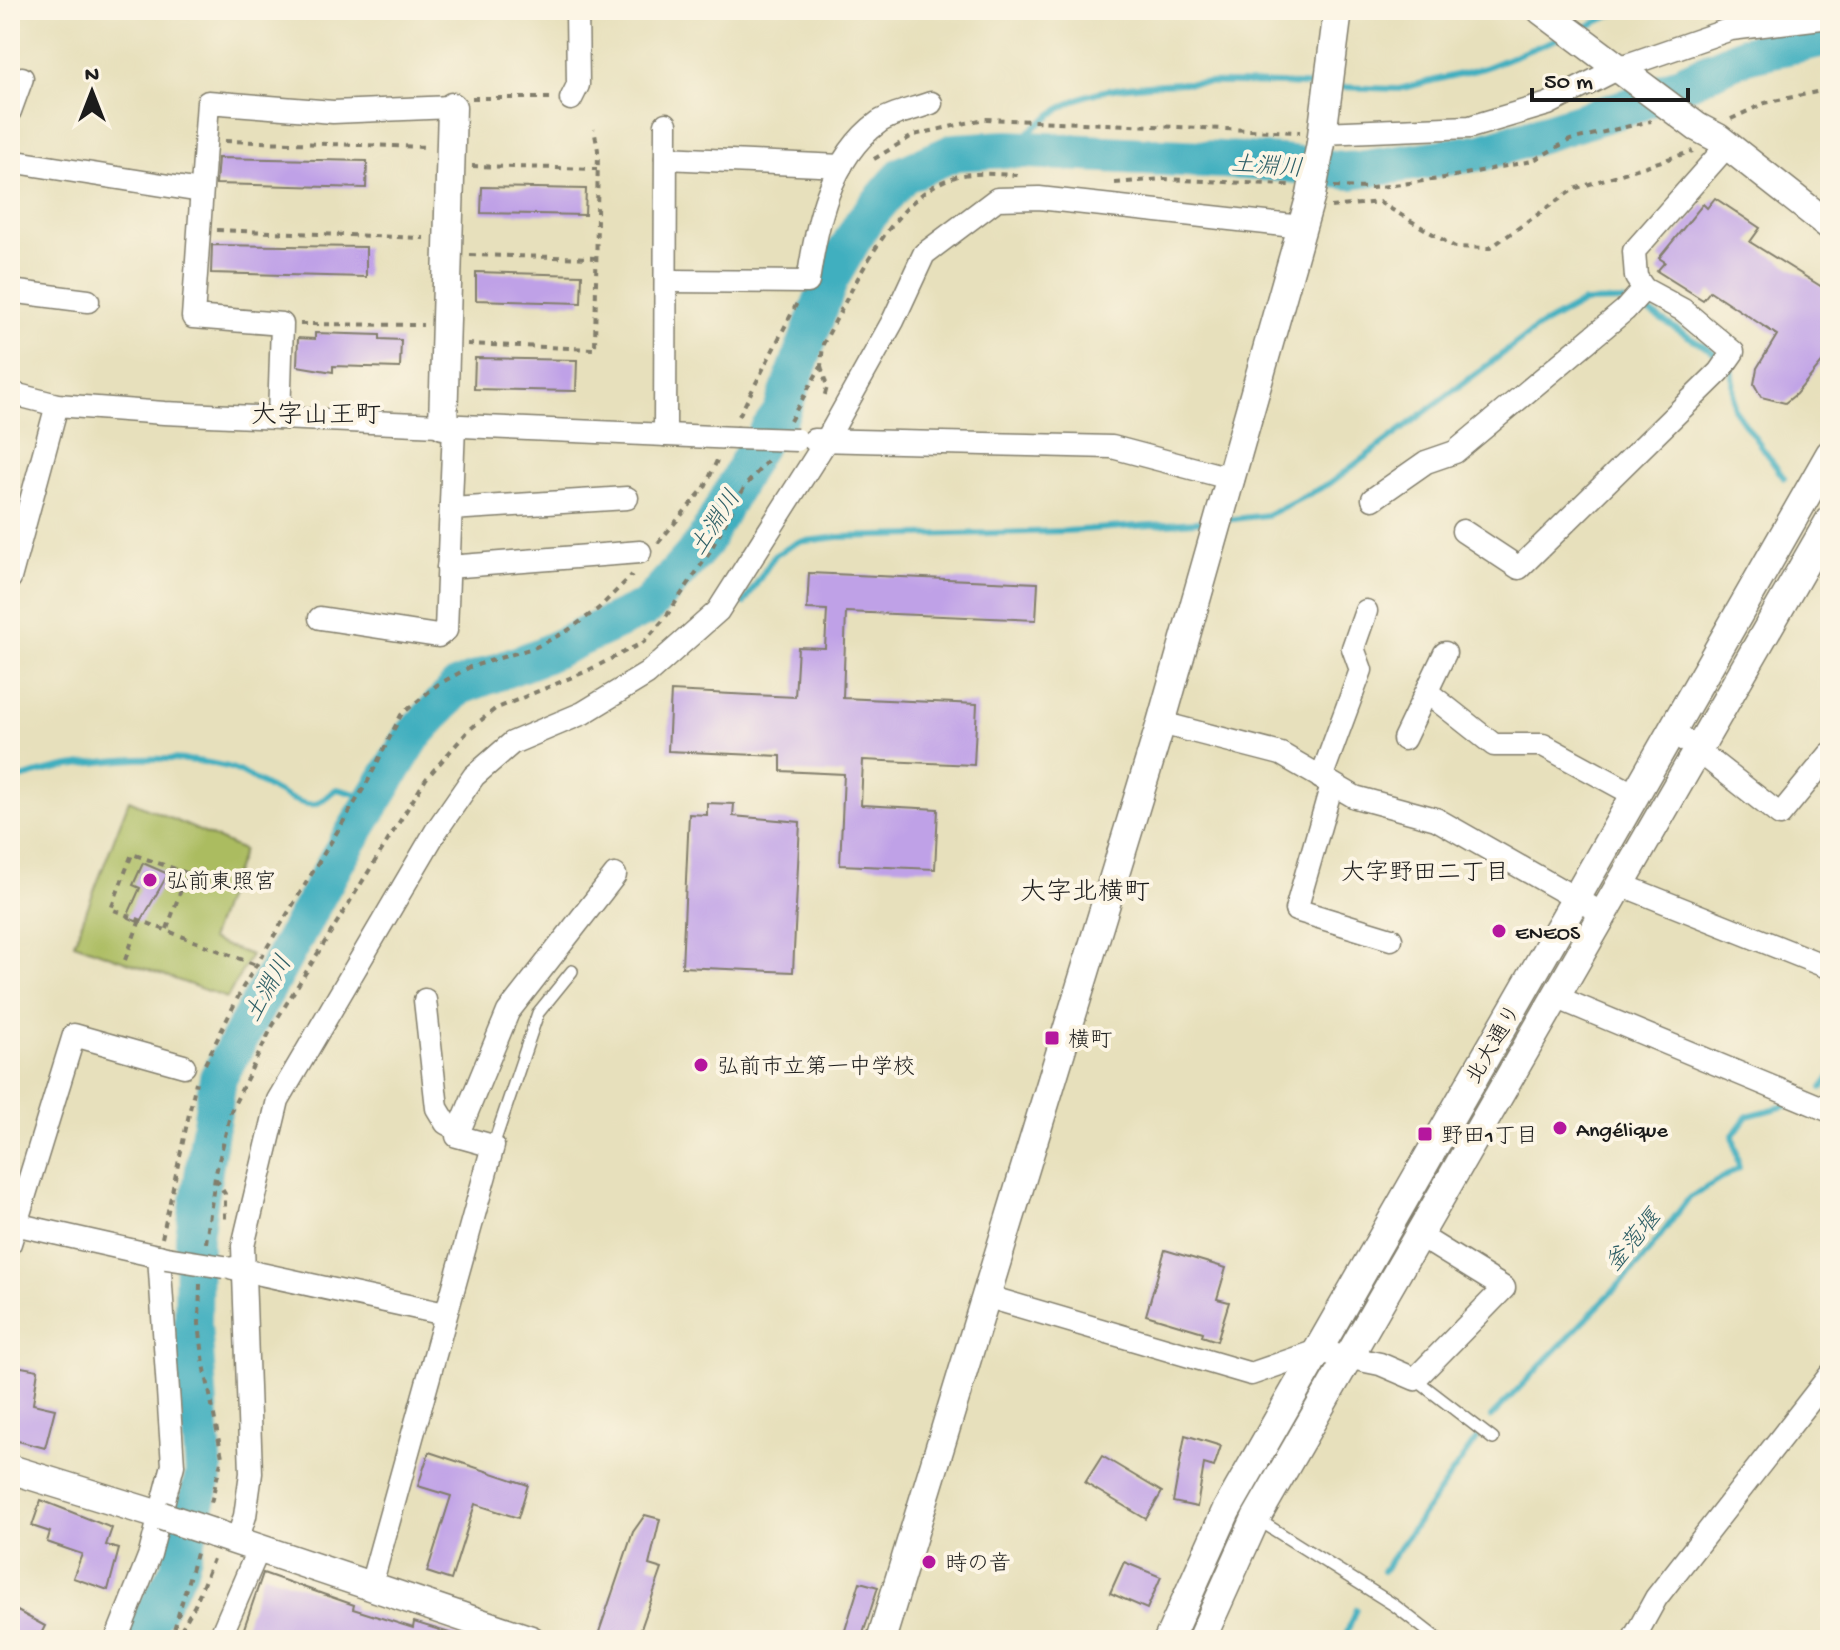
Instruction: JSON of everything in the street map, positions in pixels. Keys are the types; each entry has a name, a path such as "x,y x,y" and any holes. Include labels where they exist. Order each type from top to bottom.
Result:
{"street":[{"path":"571,99 578,85 577,10"},
{"path":"881,1640 1233,479 1261,366 1309,201 1322,138 1338,10"},
{"path":"1556,16 1625,72 1830,226"},
{"path":"1322,138 1470,127 1548,104 1731,29 1830,17"},
{"path":"10,111 22,78"},
{"path":"279,418 282,324 193,317 208,102 333,112 452,107 445,334 451,509 446,630 438,636 320,618"},
{"path":"666,281 808,282 816,228 841,166 880,121 931,103"},
{"path":"665,435 666,124"},
{"path":"1373,499 1426,462 1455,452 1635,300 1634,251 1716,138"},
{"path":"666,158 841,166"},
{"path":"10,161 201,191"},
{"path":"219,1266 243,1246 278,1100 443,820 474,776 512,743 583,713 647,674 718,611 774,528 826,441 893,321 924,254 997,199 1309,201"},
{"path":"10,291 88,301"},
{"path":"1463,531 1519,568 1719,372 1733,352 1683,310 1635,300"},
{"path":"10,393 57,405 279,418 785,440 1112,447 1233,479"},
{"path":"10,578 57,405"},
{"name":"北大通り","path":"1168,1640 1226,1511 1830,454"},
{"path":"451,509 627,498"},
{"path":"1801,504 1830,522"},
{"name":"北大通り","path":"1201,1640 1256,1518 1830,522"},
{"path":"448,567 646,554"},
{"path":"1366,611 1353,648 1361,670 1327,781 1296,910 1391,939"},
{"path":"1404,739 1445,653"},
{"path":"1427,692 1494,745 1543,745 1635,795"},
{"path":"1161,723 1281,754 1355,797 1436,819 1603,914"},
{"path":"1673,731 1780,815 1830,754"},
{"path":"371,1585 493,1146 457,1136 459,1130 508,1012 615,875"},
{"path":"1622,885 1830,968"},
{"path":"1558,998 1830,1111"},
{"path":"425,1000 437,1108 446,1123 459,1130"},
{"path":"194,1071 74,1035 12,1230 219,1266 445,1314"},
{"path":"985,1296 1251,1374 1317,1351 1380,1364 1415,1379 1504,1288 1420,1236"},
{"path":"116,1640 150,1554 173,1465 162,1257"},
{"path":"219,1266 251,1473 245,1516 222,1538 219,1640"},
{"path":"1633,1640 1656,1598 1830,1375"},
{"path":"10,1469 371,1585 514,1638"}],"lane":[{"path":"493,1146 538,1013 572,971"},
{"path":"1415,1379 1493,1439"},
{"path":"1256,1518 1394,1605 1439,1640"}],"path":[{"path":"1111,183 1163,179 1309,201 1379,202 1455,247 1490,248 1574,189 1716,138 1729,120 1765,103 1830,89"},
{"path":"452,107 467,98 571,99"},
{"path":"1309,201 1532,161 1570,140 1651,121"},
{"path":"282,324 445,334 595,349 597,169 594,129"},
{"path":"205,140 597,169"},
{"path":"173,1640 195,1605 222,1538 222,1457 201,1337 219,1266 215,1177 231,1111 272,1027 426,779 469,730 495,709 587,671 644,642 665,618 708,555 745,486 785,440 821,366 823,344 898,217 925,193 952,177 1029,175"},
{"path":"199,229 596,258"},
{"path":"821,366 827,387"},
{"path":"162,1257 194,1071 368,781 401,715 437,685 470,667 536,647 567,631 598,609 705,487 732,438"},
{"path":"167,929 187,873 132,854 111,909 256,965"},
{"path":"125,960 140,920"},
{"path":"215,1177 225,1194 224,1238"},
{"path":"222,1457 230,1463"},
{"path":"173,1640 222,1538"}],"green space":[{"path":"129,800 243,850 210,940 251,955 227,998 74,943"}],"building":[{"path":"218,158 367,161 366,188 216,184"},
{"path":"482,187 586,189 585,215 481,213"},
{"path":"1715,198 1760,228 1750,242 1830,292 1830,353 1785,403 1761,397 1754,384 1757,368 1777,335 1710,291 1703,300 1657,271 1665,262 1659,258 1703,204 1707,208"},
{"path":"212,245 366,247 366,277 211,273"},
{"path":"476,272 582,275 581,303 476,300"},
{"path":"315,333 380,335 380,339 401,340 400,368 333,366 333,372 297,366 298,338 315,339"},
{"path":"475,358 577,360 576,391 474,389"},
{"path":"809,573 1038,583 1036,620 846,612 843,698 977,704 974,765 863,760 861,805 938,809 935,869 840,865 844,774 781,771 781,756 668,751 671,691 795,697 798,647 825,648 827,610 807,609"},
{"path":"707,803 734,804 733,816 800,822 793,972 682,967 689,814 707,815"},
{"name":"弘前東照宮","path":"143,863 168,874 140,923 127,917 140,888 133,885"},
{"path":"1165,1250 1226,1268 1217,1299 1229,1302 1217,1341 1202,1336 1203,1332 1146,1315"},
{"path":"16,1366 38,1370 33,1404 55,1409 45,1448 10,1439 10,1401"},
{"path":"1185,1435 1221,1446 1214,1467 1204,1464 1197,1507 1173,1502"},
{"path":"429,1452 528,1485 518,1518 475,1504 451,1580 427,1572 451,1496 418,1486"},
{"path":"1102,1456 1162,1492 1146,1519 1085,1483"},
{"path":"41,1500 112,1528 106,1545 119,1549 108,1590 73,1578 82,1554 47,1542 50,1532 32,1526"},
{"path":"645,1515 660,1519 649,1565 662,1569 637,1640 608,1640 598,1635 633,1532"},
{"path":"1124,1562 1161,1577 1147,1609 1110,1593"},
{"path":"263,1573 354,1605 353,1609 413,1628 414,1622 459,1636 458,1640 240,1640"},
{"path":"860,1582 878,1587 861,1640 842,1640"},
{"path":"10,1607 45,1626 38,1640 10,1640"}],"waterway":[{"path":"1580,30 1622,10"},
{"path":"1338,87 1399,89 1484,68 1562,37"},
{"name":"土淵川","path":"139,1640 179,1569 204,1474 193,1325 194,1236 218,1078 337,860 413,736 458,687 541,656 647,607 703,544 756,448 781,413 830,279 863,222 903,175 955,152 1007,149 1281,163 1351,171 1483,152 1634,105 1745,55 1830,37"},
{"path":"1007,149 1059,109 1100,92 1197,83 1322,86"},
{"path":"1225,520 1267,515 1329,484 1537,328 1584,302 1623,301"},
{"path":"1638,305 1723,358"},
{"path":"1729,367 1733,372 1734,409 1784,478"},
{"path":"744,603 775,555 798,542 838,537 1066,531 1210,521"},
{"path":"10,782 89,763 177,760 204,762 237,770 299,802 318,803 337,789 374,799"},
{"name":"釜萢堰","path":"1822,1088 1830,1077"},
{"name":"釜萢堰","path":"1491,1417 1639,1264 1689,1198 1739,1168 1733,1135 1747,1116 1789,1105"},
{"name":"釜萢堰","path":"1383,1571 1477,1438"},
{"name":"釜萢堰","path":"1344,1640 1356,1609"}],"place":[{"name":"弘前東照宮","path":"150,880"},
{"name":"ENEOS","path":"1499,931"},
{"name":"横町","path":"1052,1038"},
{"name":"弘前市立第一中学校","path":"701,1065"},
{"name":"Angélique","path":"1560,1128"},
{"name":"野田1丁目","path":"1425,1134"},
{"name":"時の音","path":"929,1562"}],"district":[{"name":"大字山王町","path":"316,413"},
{"name":"大字野田二丁目","path":"1425,871"},
{"name":"大字北横町","path":"1085,890"}]}
